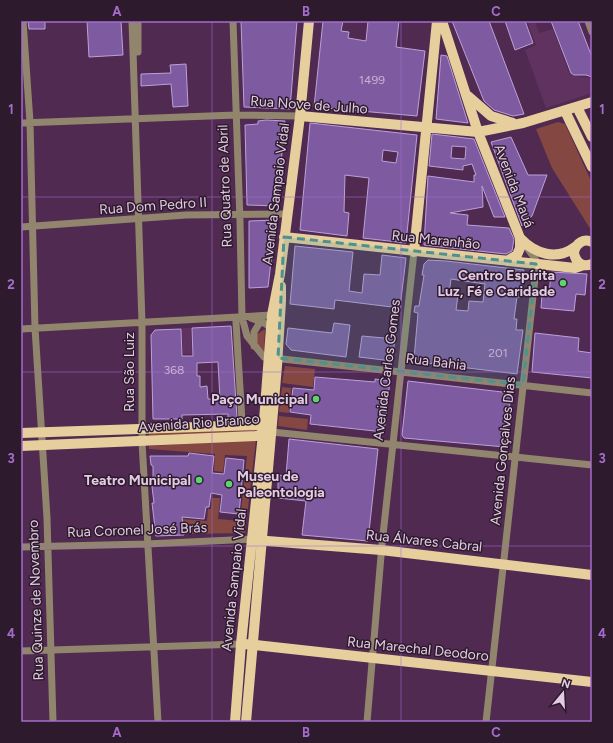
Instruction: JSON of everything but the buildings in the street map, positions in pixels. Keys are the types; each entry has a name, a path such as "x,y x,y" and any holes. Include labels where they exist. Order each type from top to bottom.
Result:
{"main road":[{"name":"Avenida Sampaio Vidal","path":"274,358 270,315 280,274 286,214 300,116 309,21"},
{"name":"Avenida Carlos Gomes","path":"414,252 437,21"},
{"name":"Avenida Mauá","path":"442,21 478,132 520,238 529,247 540,253 566,253 575,247"},
{"path":"434,53 438,47 445,48 456,62"},
{"path":"465,91 473,102 491,116 505,122 523,123"},
{"name":"Rua Nove de Julho","path":"300,116 478,132 523,123 592,102"},
{"path":"577,107 592,137"},
{"path":"565,111 592,167"},
{"name":"Rua Maranhão","path":"284,237 575,268 589,266"},
{"path":"506,261 517,255 520,248 520,238"},
{"path":"589,266 576,260 574,252 575,247 585,240 591,241"},
{"name":"Avenida Sampaio Vidal","path":"246,722 252,645 257,540 266,431 274,358 279,340 282,301 280,274"},
{"name":"Avenida Rio Branco","path":"21,433 257,425 266,431"},
{"name":"Avenida Rio Branco","path":"21,446 142,442 266,431"},
{"name":"Avenida Sampaio Vidal","path":"235,722 241,644 257,540"},
{"name":"Rua Álvares Cabral","path":"257,540 381,550 592,575"},
{"name":"Rua Marechal Deodoro","path":"241,644 592,682"}],"street":[{"name":"Rua Quinze de Novembro","path":"23,21 30,122 34,226 35,328 48,546 53,722"},
{"name":"Rua Quatro de Abril","path":"233,21 244,317 247,336 254,346"},
{"path":"588,21 592,32"},
{"path":"135,22 139,108"},
{"name":"Rua São Luiz","path":"135,22 135,118 142,323 141,429 158,722"},
{"name":"Rua Nove de Julho","path":"21,123 236,115 300,116"},
{"name":"Rua Dom Pedro II","path":"21,227 240,214 286,214"},
{"path":"520,238 536,260 536,264"},
{"name":"Avenida Carlos Gomes","path":"367,722 374,659 381,550 414,252"},
{"name":"Avenida Gonçalves Dias","path":"486,722 536,264"},
{"path":"21,329 270,315"},
{"path":"270,315 260,321 254,332 254,346 264,357 274,358"},
{"path":"244,317 260,321 271,327 279,340"},
{"path":"236,322 242,422"},
{"name":"Rua Bahia","path":"274,358 592,393"},
{"path":"266,431 592,465"},
{"name":"Rua Coronel José Brás","path":"21,547 257,540"},
{"path":"21,651 241,644"}],"highlighted area":[{"path":"284,237 536,264 523,385 278,358"}],"shaded area":[{"path":"527,21 535,21 539,33 553,29 569,72 574,76 589,78 592,83 592,93 546,108 525,50 536,45"},
{"path":"558,122 565,124 592,183 591,230 552,168 536,129"},
{"path":"182,328 191,328 192,354 183,354"},
{"path":"265,329 264,351 257,345 257,334"},
{"path":"285,366 315,369 313,387 282,383"},
{"path":"282,387 291,388 289,413 279,412"},
{"path":"279,416 308,419 307,430 278,426"},
{"path":"256,428 256,433 149,436 149,432"},
{"path":"256,440 245,533 188,534 186,525 182,525 181,519 207,521 208,509 211,509 212,498 220,498 218,519 240,521 247,456 225,455 223,472 214,471 215,454 149,449 149,446"}],"place":[{"name":"Centro Espírita Luz, Fé e Caridade","path":"563,283"},
{"name":"Paço Municipal","path":"316,399"},
{"name":"Teatro Municipal","path":"199,480"},
{"name":"Museu de Paleontologia","path":"229,484"}]}
